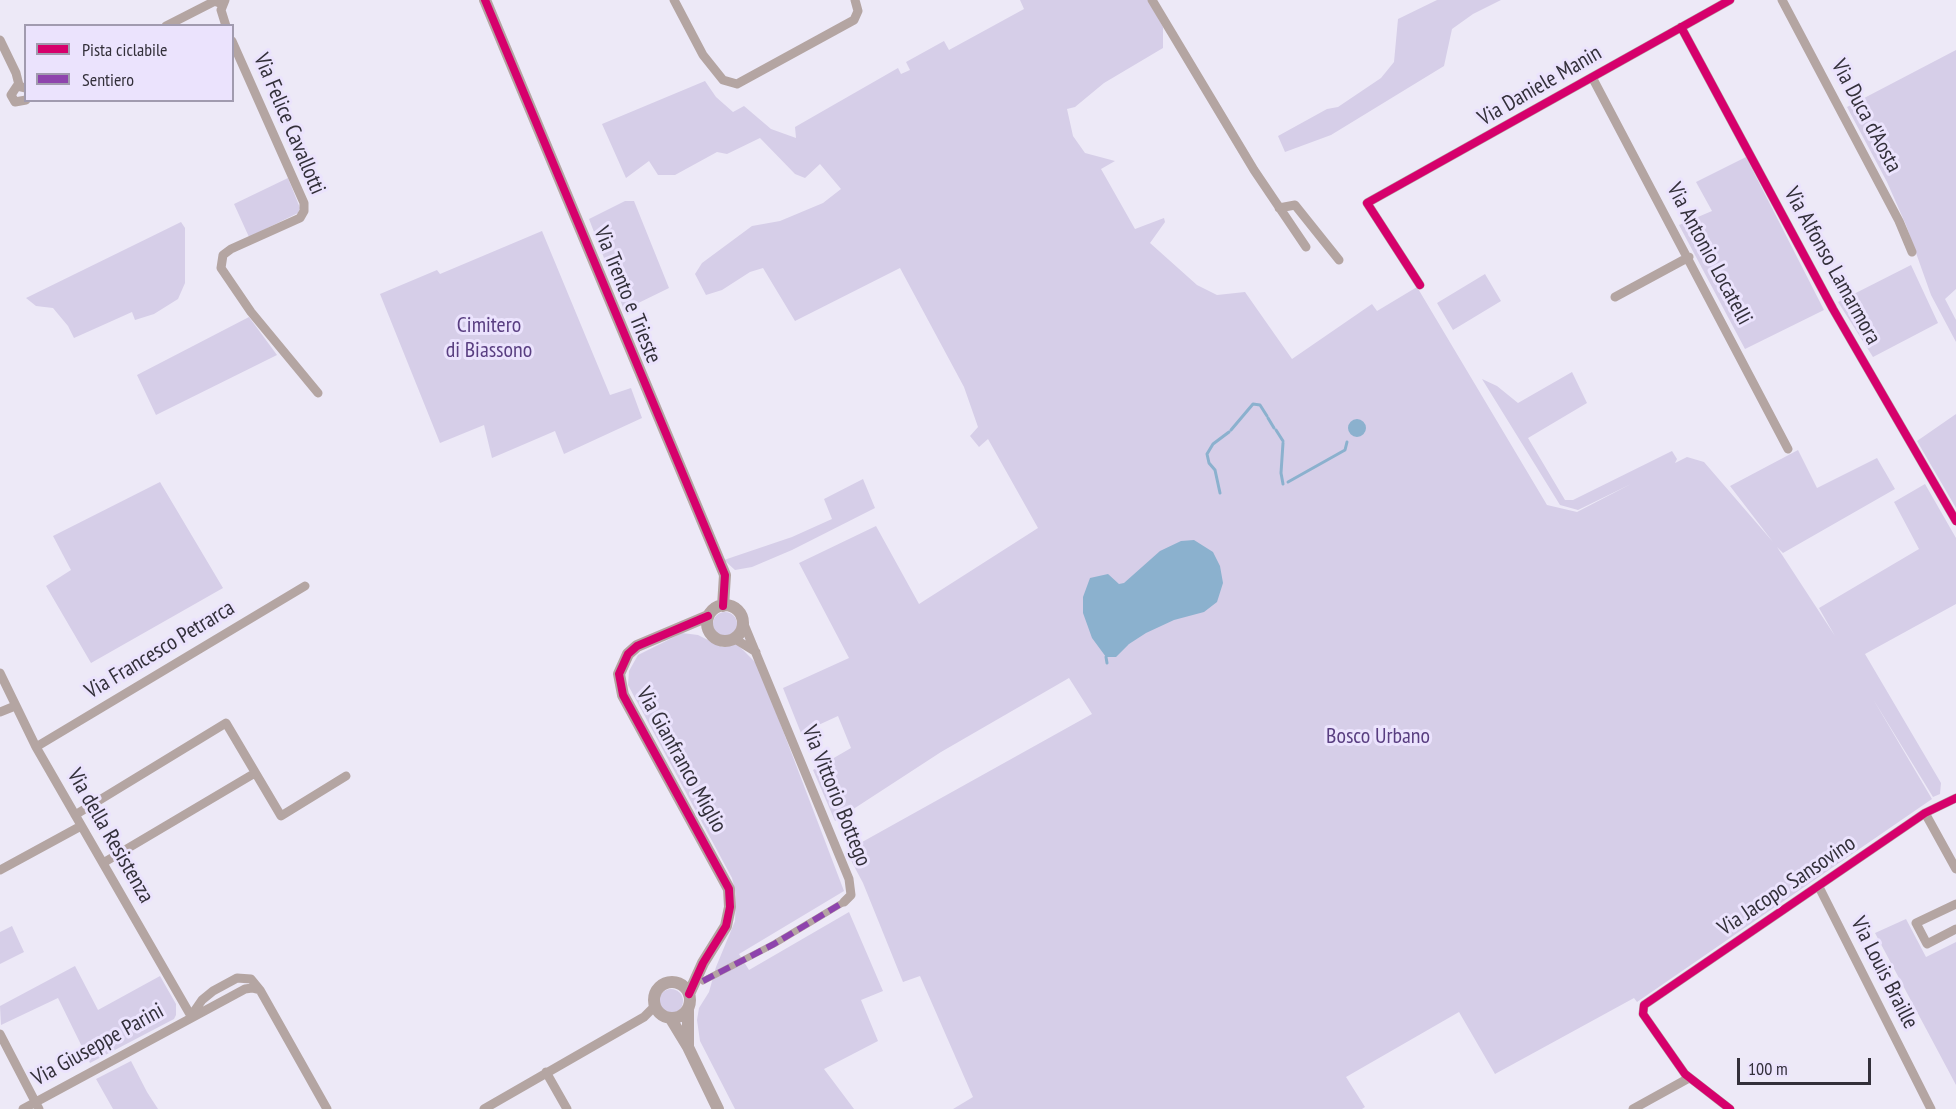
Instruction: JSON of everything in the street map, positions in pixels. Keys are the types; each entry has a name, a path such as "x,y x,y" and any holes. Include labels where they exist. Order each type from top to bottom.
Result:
{"street":[{"name":"Via Trento e Trieste","path":"485,0 740,614"},
{"path":"674,0 704,55 723,80 737,84 854,20 858,10 855,0"},
{"path":"1152,0 1254,170 1306,247"},
{"name":"Via Daniele Manin","path":"1420,285 1367,203 1730,0"},
{"name":"Via Duca d'Aosta","path":"1782,0 1899,221 1912,252"},
{"path":"170,24 215,2 224,2 222,16 225,24"},
{"name":"Via Alfonso Lamarmora","path":"1681,27 1833,309 1956,521"},
{"path":"0,40 22,87 12,90 11,98 18,103 24,101"},
{"name":"Via Felice Cavallotti","path":"234,46 304,203 304,211 300,218 231,249 223,255 221,267 250,312 318,393"},
{"name":"Via Antonio Locatelli","path":"1592,78 1788,449"},
{"path":"1280,208 1295,205 1339,260"},
{"path":"1615,297 1689,258"},
{"name":"Via Trento e Trieste","path":"723,606 725,581"},
{"name":"Via Francesco Petrarca","path":"36,747 305,586"},
{"path":"735,639 742,627 740,614 723,606 716,608 708,616 709,632 720,640 735,639 758,653"},
{"name":"Via Vittorio Bottego","path":"703,981 774,944 844,902 851,894 849,879 758,653 740,614"},
{"name":"Via Gianfranco Miglio","path":"689,994 703,963 726,926 731,902 729,889 626,700 619,680 623,661 633,650 656,636 681,629 708,616"},
{"name":"Via Gianfranco Miglio","path":"681,629 709,632"},
{"name":"Via della Resistenza","path":"0,673 36,747 191,1016"},
{"path":"0,712 15,706"},
{"path":"75,815 226,723 281,816 345,776"},
{"path":"103,863 255,773"},
{"name":"Via Jacopo Sansovino","path":"1689,1078 1643,1014 1642,1008 1925,813 1956,798"},
{"path":"1925,813 1956,869"},
{"path":"0,870 81,826"},
{"name":"Via Louis Braille","path":"1819,887 1931,1109"},
{"path":"1956,904 1917,924 1927,944 1956,929"},
{"name":"Via Gianfranco Miglio","path":"679,982 689,977 703,963"},
{"path":"688,1047 689,994 679,982 669,982 659,987 654,997 655,1006 662,1015 671,1019 688,1047 718,1109"},
{"name":"Via Giuseppe Parini","path":"23,1109 37,1105 191,1016 252,987 260,990 327,1109"},
{"path":"484,1109 644,1017 655,1006"},
{"path":"671,1019 682,1016 688,1008"},
{"path":"0,1034 4,1049 37,1105"},
{"path":"546,1072 567,1109"},
{"path":"1633,1109 1689,1078 1730,1109"}],"green space":[{"name":"Bosco Urbano","path":"1020,0 1148,0 1163,27 1163,48 1104,83 1075,107 1067,109 1073,136 1085,153 1115,161 1101,169 1135,229 1164,218 1165,222 1150,243 1197,285 1217,295 1245,292 1292,359 1372,304 1377,311 1417,287 1547,505 1577,512 1631,484 1578,510 1560,505 1482,379 1497,386 1518,403 1572,372 1587,403 1528,438 1565,500 1573,500 1672,451 1677,459 1675,463 1687,457 1704,462 1773,542 1730,486 1798,450 1817,488 1877,458 1895,489 1783,553 1777,547 1835,636 1819,608 1919,549 1894,502 1925,484 1956,538 1956,604 1865,654 1941,783 1940,794 1933,797 1873,699 1932,799 1637,1002 1634,998 1495,1074 1459,1012 1346,1077 1365,1107 1362,1109 953,1109 973,1097 920,976 903,982 863,883 846,851 1092,714 1069,678 941,752 835,821 813,770 851,748 838,716 801,733 783,688 849,658 799,563 876,526 919,604 1038,528 988,439 979,447 970,436 978,427 964,387 900,268 795,321 763,268 750,272 722,290 706,295 695,274 702,263 752,226 780,221 823,203 841,189 820,164 805,178 795,174 760,138 727,154 717,152 675,175 658,175 649,161 626,178 602,124 705,81 716,97 733,112 744,106 771,129 796,138 795,127 898,68 901,74 910,70 906,62 944,41 949,50 1024,9"},
{"path":"1437,0 1501,0 1473,14 1452,29 1444,66 1331,135 1285,152 1278,136 1327,109 1338,107 1381,78 1394,62 1398,19"},
{"path":"1956,50 1956,289 1945,299 1956,320 1956,342 1931,295 1906,225 1887,182 1847,107"},
{"path":"1746,157 1824,310 1745,349 1679,225 1712,211 1696,182"},
{"path":"288,178 300,208 298,213 249,237 234,204"},
{"path":"625,201 634,201 669,288 624,310 589,219"},
{"path":"181,222 185,228 185,283 178,299 154,314 135,320 132,312 74,338 68,326 53,308 36,306 26,298"},
{"name":"Cimitero di Biassono","path":"542,231 610,395 631,388 642,418 564,454 555,431 492,458 484,425 440,443 380,294 437,270 440,274"},
{"path":"1911,265 1938,323 1873,357 1838,302"},
{"path":"1485,274 1501,301 1453,330 1437,303"},
{"path":"249,317 277,355 156,415 137,375"},
{"path":"1956,414 1956,508 1917,441"},
{"path":"863,479 875,508 792,550 752,567 735,570 724,560 792,537 832,519 824,499"},
{"path":"160,482 223,588 91,663 46,586 71,570 53,536"},
{"path":"725,612 733,616 737,624 733,632 725,636 717,632 713,624 717,616"},
{"path":"682,633 698,635 722,647 737,644 758,665 844,891 739,954 749,970 849,912 883,991 861,1000 878,1041 824,1069 854,1109 735,1109 700,1041 697,1020 699,1008 709,992 716,967 735,921 736,894 732,878 628,685 629,671 638,655"},
{"path":"1906,919 1926,957 1956,942 1956,1085 1875,933"},
{"path":"12,926 24,952 0,964 0,932"},
{"path":"75,966 98,1010 160,976 176,1004 174,1019 90,1063 58,998 1,1025 0,1006"},
{"path":"671,989 679,993 683,1001 679,1009 671,1013 663,1009 659,1001 663,993"},
{"path":"131,1061 158,1109 113,1109 96,1079"}],"water":[{"path":"1357,419 1363,422 1366,428 1363,434 1357,437 1351,434 1348,428 1351,422"},
{"path":"1194,540 1213,552 1220,566 1223,583 1217,602 1204,612 1174,620 1146,633 1129,644 1116,657 1106,657 1092,638 1083,613 1083,597 1090,578 1108,574 1119,584 1124,583 1160,551 1181,541"}],"waterway":[{"path":"1231,430 1253,404 1260,405 1267,416"},
{"path":"1268,418 1274,428"},
{"path":"1276,430 1283,441"},
{"path":"1220,493 1215,470 1209,463 1207,454 1213,444 1229,432"},
{"path":"1288,482 1345,450 1347,442"},
{"path":"1283,443 1281,473 1283,484"},
{"path":"1106,657 1107,663"}],"marked path":[{"path":"703,981 774,944 844,902"}],"cycle path":[{"path":"485,0 725,575 723,606"},
{"path":"1420,285 1367,203 1730,0"},
{"path":"1681,27 1833,309 1956,521"},
{"path":"689,994 703,963 726,926 730,907 729,889 623,695 619,674 628,654 637,646 708,616"},
{"path":"1730,1109 1685,1074 1643,1014 1644,1005 1925,813 1956,798"}]}
